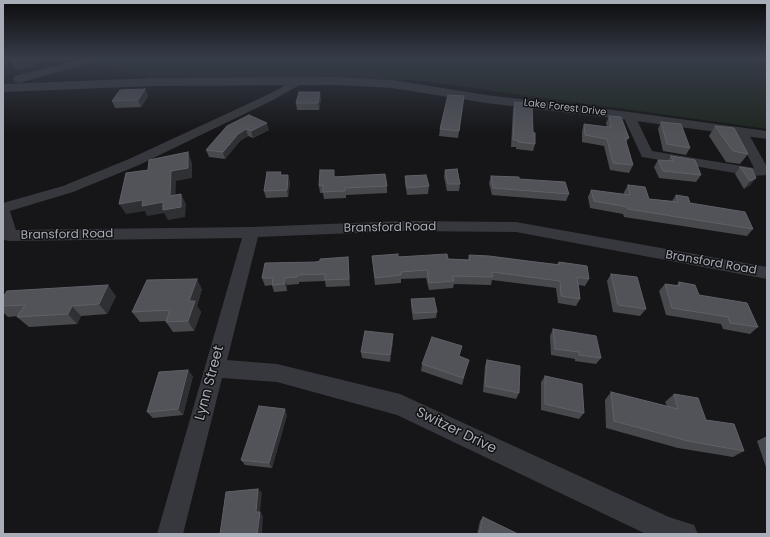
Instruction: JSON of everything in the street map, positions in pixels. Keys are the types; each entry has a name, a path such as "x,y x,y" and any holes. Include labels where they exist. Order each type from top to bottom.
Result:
{"street":[{"name":"Lake Forest Drive","path":"3,88 49,84"},
{"name":"Bransford Road","path":"294,84 269,98 134,162 68,190 3,209 6,236 252,232 404,226 516,227 767,273"},
{"name":"Lake Forest Drive","path":"392,84 486,99 630,116 767,135"},
{"path":"630,116 647,154 752,172 763,172 742,132"},
{"name":"Lynn Street","path":"170,534 252,232"},
{"name":"Switzer Drive","path":"214,368 277,373 400,405 673,533"}],"shaded area":[{"path":"446,84 767,84 767,129"}],"building":[{"path":"145,89 138,100 112,101 120,90"},
{"path":"299,92 320,92 318,103 296,103"},
{"path":"448,95 464,96 459,131 440,129"},
{"path":"515,102 532,104 535,144 513,140"},
{"path":"249,115 267,123 251,131 246,129 238,134 223,152 206,150 227,126"},
{"path":"609,116 621,117 629,138 625,138 633,165 613,163 607,139 585,135 584,124 611,127"},
{"path":"661,122 681,124 690,148 667,144"},
{"path":"715,126 734,128 748,154 733,151"},
{"path":"188,152 188,168 171,171 170,196 181,194 181,207 163,210 163,202 142,206 143,200 119,204 126,173 148,170 149,160"},
{"path":"671,156 695,160 701,175 663,171 658,160 673,161"},
{"path":"740,167 752,169 756,178 750,181"},
{"path":"457,169 460,184 448,184 445,170"},
{"path":"320,170 334,170 334,177 385,174 387,186 345,188 345,191 323,192 323,185 319,186"},
{"path":"267,172 281,172 280,175 288,175 287,190 264,191"},
{"path":"426,175 429,186 407,188 405,176"},
{"path":"491,176 519,177 519,179 565,182 569,194 493,188"},
{"path":"628,185 645,187 649,199 678,202 676,195 688,197 690,203 745,212 753,229 628,209 627,207 594,201 591,190 630,195"},
{"path":"398,254 398,257 447,254 448,259 470,260 469,255 489,256 559,265 559,262 587,266 589,279 577,277 580,299 561,296 560,281 492,272 493,277 453,276 454,281 429,283 427,270 401,272 401,275 375,278 372,256"},
{"path":"348,257 349,279 325,280 325,274 297,275 297,277 285,278 285,284 272,285 273,278 262,278 265,263 316,262 320,261 320,259"},
{"path":"611,274 637,277 646,309 618,305"},
{"path":"197,279 189,301 195,301 188,321 166,322 170,310 132,312 147,280"},
{"path":"679,282 695,285 699,295 747,303 758,327 730,323 728,317 672,308 665,284 680,286"},
{"path":"108,285 99,304 72,306 68,314 17,317 25,305 3,306 3,297 7,291"},
{"path":"434,298 437,312 414,313 411,299"},
{"path":"553,329 596,336 601,358 579,355 579,352 555,349"},
{"path":"365,331 393,334 390,355 361,352"},
{"path":"432,337 462,346 459,356 469,360 463,378 422,364"},
{"path":"487,360 520,366 519,393 485,386"},
{"path":"188,370 178,409 147,412 159,372"},
{"path":"545,376 582,384 584,413 545,404"},
{"path":"611,392 678,409 674,394 698,398 706,420 734,424 744,451 688,441 614,421"},
{"path":"259,406 285,409 269,463 241,460"},
{"path":"258,489 256,512 260,512 257,534 220,534 226,492"},
{"path":"483,517 518,534 479,534"}]}
